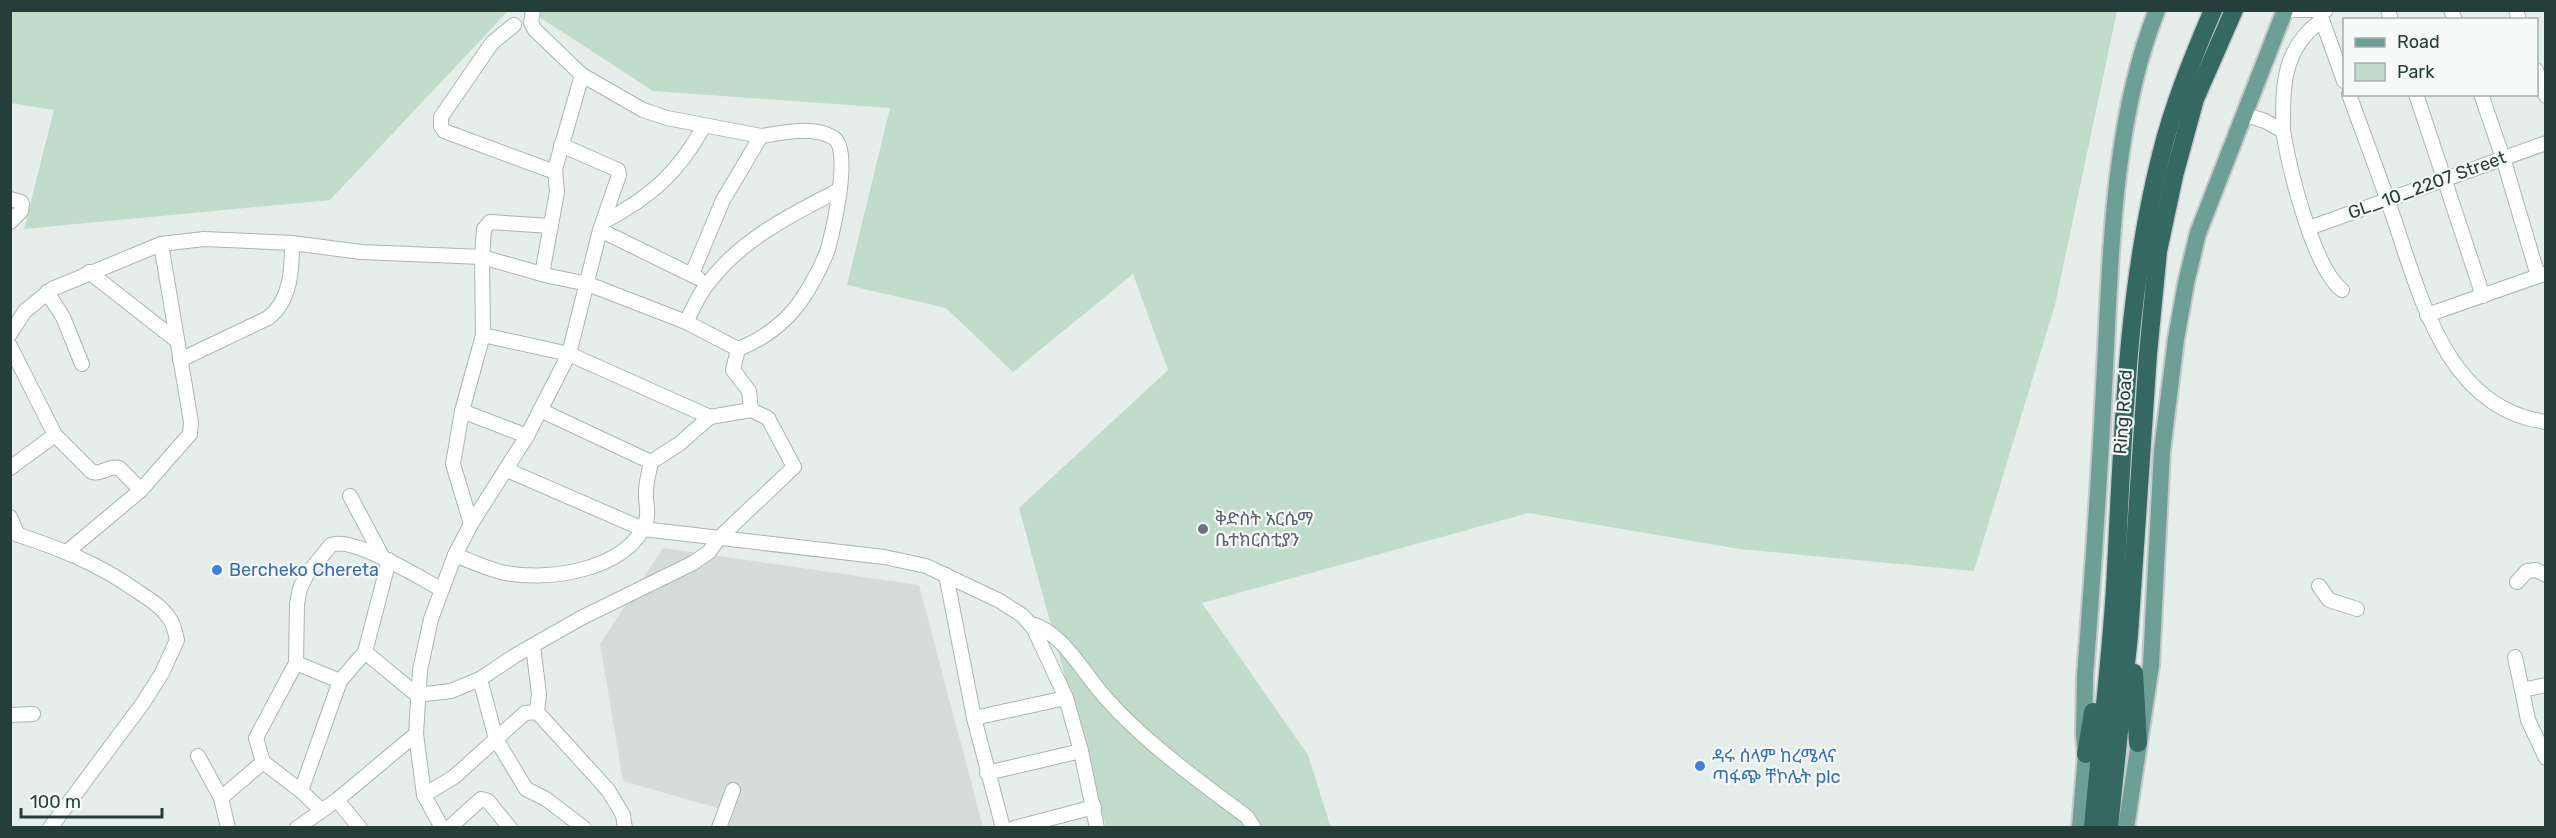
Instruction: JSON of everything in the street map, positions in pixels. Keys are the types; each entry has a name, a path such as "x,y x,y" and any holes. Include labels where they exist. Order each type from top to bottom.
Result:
{"highway":[{"name":"Ring Road","path":"2121,632 2128,367 2136,285 2161,153 2192,62 2213,10"},
{"name":"Ring Road","path":"2102,827 2158,251 2174,176 2195,99 2234,10"},
{"path":"2086,754 2104,642 2121,632 2138,742"}],"main road":[{"path":"2102,827 2086,754 2084,724 2109,294 2120,165 2132,90 2157,10"},
{"path":"2102,827 2138,742 2151,665 2162,451 2176,339 2186,283 2198,233 2286,10"}],"street":[{"path":"10,334 25,311 47,292 89,272 161,244 204,239 292,243 361,252 482,257 588,284 686,322 738,349 764,337 802,300 827,251 840,190 841,146 835,138 822,133 807,131 761,136 667,118 643,110 582,75 535,30 531,23 533,10"},
{"path":"2286,10 2322,14"},
{"path":"2322,14 2343,78"},
{"path":"2322,14 2296,46 2290,60 2283,94 2283,131 2309,228 2326,271 2334,283 2343,290"},
{"path":"514,25 500,34 482,55 441,117 441,126 450,133 534,166 549,171 555,170"},
{"path":"542,274 557,183 555,170 582,75"},
{"path":"2538,75 2546,96"},
{"path":"2350,96 2427,315 2445,351 2464,376 2508,413 2524,419 2546,422"},
{"path":"2417,96 2483,296"},
{"path":"2427,315 2542,275 2482,96"},
{"path":"2246,115 2265,121 2283,131"},
{"path":"602,226 642,201 688,155 704,126"},
{"path":"692,274 723,200 761,136"},
{"name":"GL_10_2207 Street","path":"2309,228 2546,143"},
{"path":"442,828 424,795 416,734 421,662 441,589 455,555 471,524 527,436 569,354 602,226 619,175 618,170 561,145"},
{"path":"686,322 707,283 735,253 754,237 840,190"},
{"path":"10,199 22,204 21,211 10,222"},
{"path":"471,524 453,464 462,411 483,335 484,229 490,222 551,226"},
{"path":"602,226 707,283"},
{"path":"180,360 268,318 277,311 290,278 292,243"},
{"path":"68,551 141,490 190,434 191,422 161,244"},
{"path":"89,272 176,340"},
{"path":"47,292 63,316 82,364"},
{"path":"483,335 569,354 710,417"},
{"path":"10,346 55,435 92,472 101,473 112,468 119,468 141,490"},
{"path":"738,349 733,370 749,391 751,410"},
{"path":"540,410 651,462"},
{"path":"365,652 417,695 451,691 480,679 596,610 653,585 693,563 709,552 719,538 794,467 768,418 751,410 710,417 679,444 651,462 646,487 648,516 643,529 628,548 617,556 576,571 535,575 505,573 455,555"},
{"path":"462,411 527,436"},
{"path":"10,468 55,435"},
{"path":"507,470 643,529 884,557 926,566 1000,602 1023,616 1034,629 1066,698 1081,752 1097,828"},
{"path":"301,791 340,681 365,652 386,559 350,496"},
{"path":"10,517 14,533 68,551 101,567 157,604 173,625 177,640 162,673 143,703 50,828"},
{"path":"321,810 301,791 263,762 256,742 258,733 296,663 297,604 300,588 307,574 331,545 344,542 386,559 441,589"},
{"path":"2517,582 2527,571 2536,570 2546,575"},
{"path":"946,575 974,718 1003,828"},
{"path":"2319,586 2329,600 2357,609"},
{"path":"1029,623 1047,630 1111,703 1173,760 1247,817 1254,828"},
{"path":"533,646 539,694 537,712"},
{"path":"2515,657 2528,720 2546,758"},
{"path":"296,663 340,681"},
{"path":"480,679 496,739 526,789 546,799 585,828"},
{"path":"2522,690 2546,685"},
{"path":"974,718 1066,698"},
{"path":"424,795 454,777 527,711 537,712 608,790 623,815 625,828"},
{"path":"10,716 33,714"},
{"path":"297,828 337,800 416,734"},
{"path":"987,773 1081,752"},
{"path":"198,756 221,798 228,828"},
{"path":"221,798 263,762"},
{"path":"719,828 733,790"},
{"path":"449,828 481,799 488,801 510,828"},
{"path":"337,800 360,828"},
{"path":"1014,828 1094,807"}],"shaded area":[{"path":"663,548 919,585 983,827 729,827 731,812 623,781 600,644"}],"green space":[{"path":"11,10 508,11 330,200 24,229 54,110 11,103"},
{"path":"530,11 2117,11 2055,305 1974,571 1739,549 1529,513 1202,603 1308,755 1331,828 1106,827 1019,508 1168,370 1133,274 1013,372 946,308 847,285 890,108 653,91"}],"place":[{"name":"ቅድስት አርሴማ ቤተክርስቲያን","path":"1203,529"},
{"name":"Bercheko Chereta","path":"217,570"},
{"name":"ዳሩ ሰላም ከረሜላና ጣፋጭ ቸኮሌት plc","path":"1700,766"}]}
